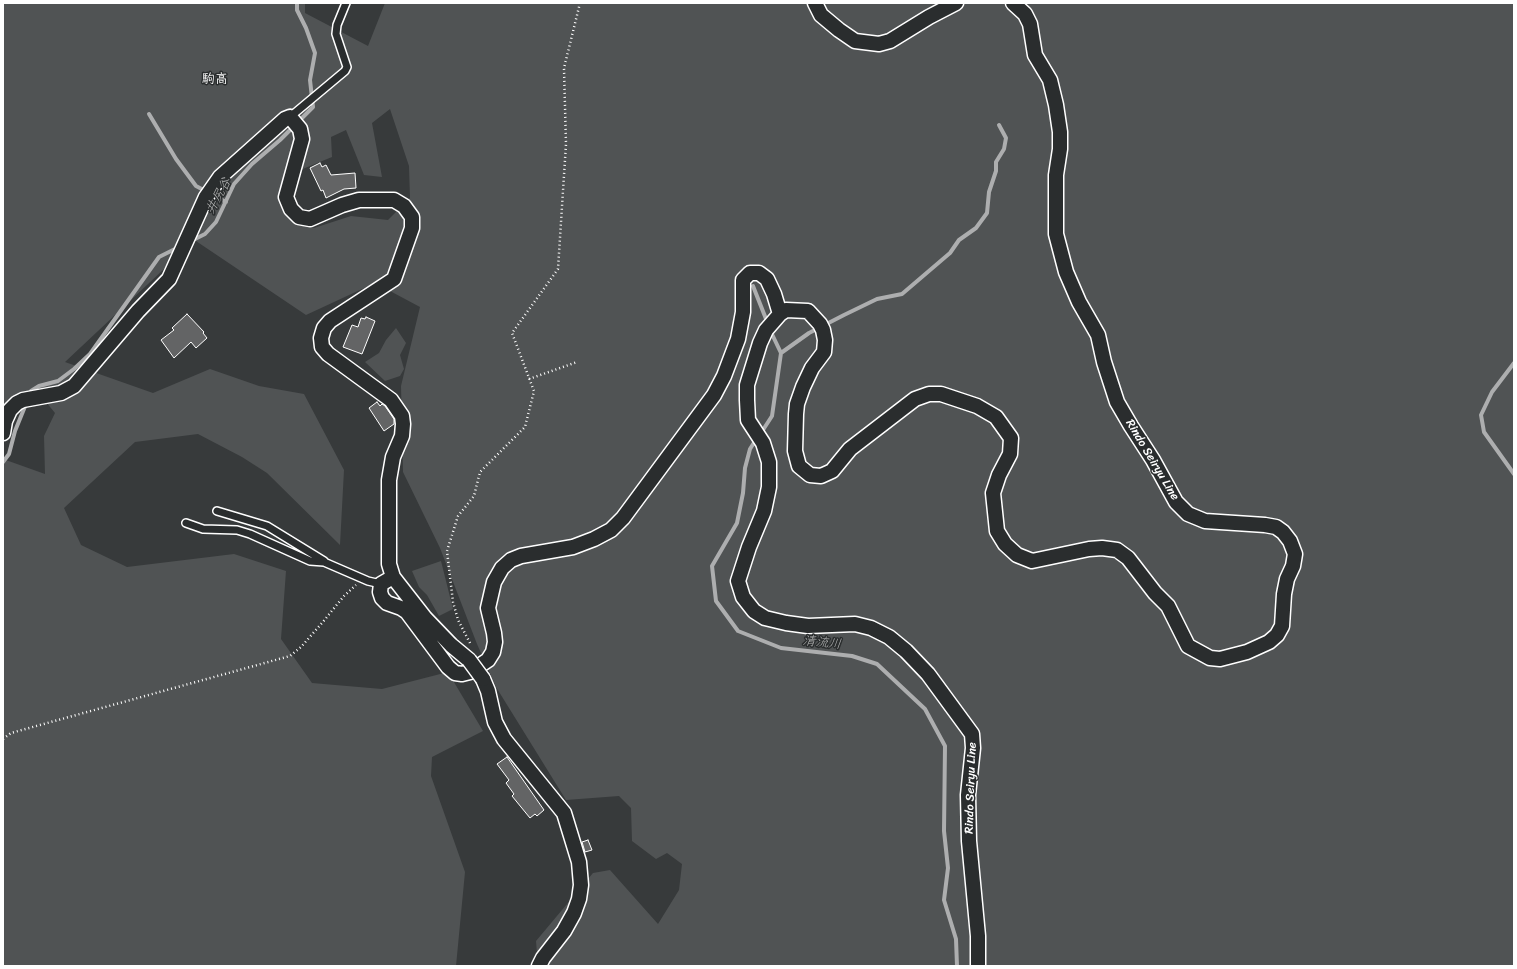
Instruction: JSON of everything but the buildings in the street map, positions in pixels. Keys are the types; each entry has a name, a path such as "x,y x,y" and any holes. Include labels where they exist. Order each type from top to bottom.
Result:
{"street":[{"path":"815,3 821,15 855,41 879,44 890,41 934,14 956,3"},
{"name":"Rindo Seiryu Line","path":"978,966 978,936 969,841 968,795 973,748 972,734 928,674 906,650 889,637 871,628 855,624 808,626 765,618 754,611 743,597 738,581 749,547 764,511 769,487 769,462 763,443 748,420 747,385 760,343 766,330 780,314 786,310 808,311 822,327 825,340 824,352 812,368 803,387 797,404 796,414 795,451 799,466 810,475 821,476 832,471 850,449 915,399 929,394 941,394 977,406 996,417 1011,438 1010,454 999,476 993,493 997,531 1005,544 1017,555 1032,561 1089,549 1102,548 1117,550 1128,558 1155,593 1168,606 1188,646 1210,658 1220,659 1247,652 1269,642 1277,635 1282,626 1284,594 1287,579 1293,566 1295,554 1290,542 1283,532 1276,527 1204,521 1188,514 1176,502 1153,460 1130,426 1117,402 1104,362 1098,334 1079,302 1069,278 1056,234 1056,174 1060,149 1060,132 1056,105 1050,80 1036,56 1030,24 1025,14 1017,5 1013,3"},
{"path":"3,433 4,421 10,410 17,403 22,400 60,393 74,386 138,311 169,279 206,197 220,177 285,119 290,117 300,129 302,139 286,197 291,209 299,217 310,219 342,205 359,200 394,200 404,206 412,217 412,228 394,279 330,321 324,328 321,338 322,347 328,354 391,400 402,416 402,436 393,457 389,480 388,555 393,577 433,627 467,658 483,679 488,691 495,722 513,750 564,814 579,862 581,885 579,899 574,913 564,931 543,958 539,966"},
{"path":"393,577 374,582 382,598 387,603 407,612 448,667 455,673 462,674 470,672 488,660 493,652 495,642 488,608 494,582 502,568 510,560 521,556 572,547 594,539 610,530 623,518 714,395 724,376 738,339 743,312 743,280 750,273 759,273 768,279 780,314"}],"lane":[{"path":"290,117 345,71 347,67 336,34 337,25 346,3"},
{"path":"217,511 267,526 324,562 374,582"},
{"path":"186,523 202,529 237,530 250,534 310,561 324,562"}],"path":[{"path":"467,658 470,649 470,642 458,620 453,602 447,551 458,516 474,496 480,472 525,427 534,391 512,333 558,269 566,144 564,68 580,3"},
{"path":"529,379 577,362"},
{"path":"3,739 11,733 290,656 311,635 344,596 357,584 374,582"}],"shaded area":[{"path":"3,3 305,3 305,13 368,46 385,3 1514,3 1514,966 538,966 536,941 593,873 610,870 658,924 679,890 682,864 667,853 656,859 632,841 631,808 619,796 566,800 496,687 477,644 440,548 403,472 401,386 420,307 375,283 306,315 187,235 164,269 65,362 153,393 210,369 259,386 304,394 344,470 340,545 267,473 242,457 198,434 135,442 64,508 81,545 127,567 234,554 286,571 281,639 312,683 382,689 448,672 483,731 432,757 431,776 465,872 456,966 3,966 3,459 45,474 44,436 55,413 46,402 23,397 3,423","holes":["390,109 409,166 410,198 388,220 351,216 314,228 291,216 288,175 332,157 331,137 346,130 364,175 382,177 372,123"]},
{"path":"396,328 406,343 400,355 404,369 400,376 385,381 365,362 379,353 386,340"},
{"path":"441,561 453,609 439,616 427,595 419,587 412,571"}],"waterway":[{"name":"井尻谷","path":"191,241 205,234 216,222 234,184 252,164 280,140 313,107 310,80 315,53 306,28 297,10 297,3"},
{"path":"149,114 176,159 196,186 226,202"},
{"path":"781,353 809,333 844,315 877,299 902,294 950,253 959,240 976,228 987,213 989,192 996,171 996,162 1004,149 1006,138 999,125"},
{"name":"井尻谷","path":"30,395 31,391 39,386 58,381 90,354 159,257 179,247"},
{"path":"753,286 768,324"},
{"path":"770,330 781,353"},
{"name":"清流川","path":"761,433 772,416 781,353"},
{"path":"1514,363 1492,392 1481,415 1484,432 1514,474"},
{"name":"井尻谷","path":"3,462 9,454 15,431 26,404"},
{"name":"清流川","path":"757,438 750,449 745,468 743,493 737,523 712,566 716,601 738,631 781,648 852,656 877,664 925,709 945,746 944,831 948,868 944,900 956,939 957,966"}],"district":[{"name":"駒高","path":"215,80"}]}
